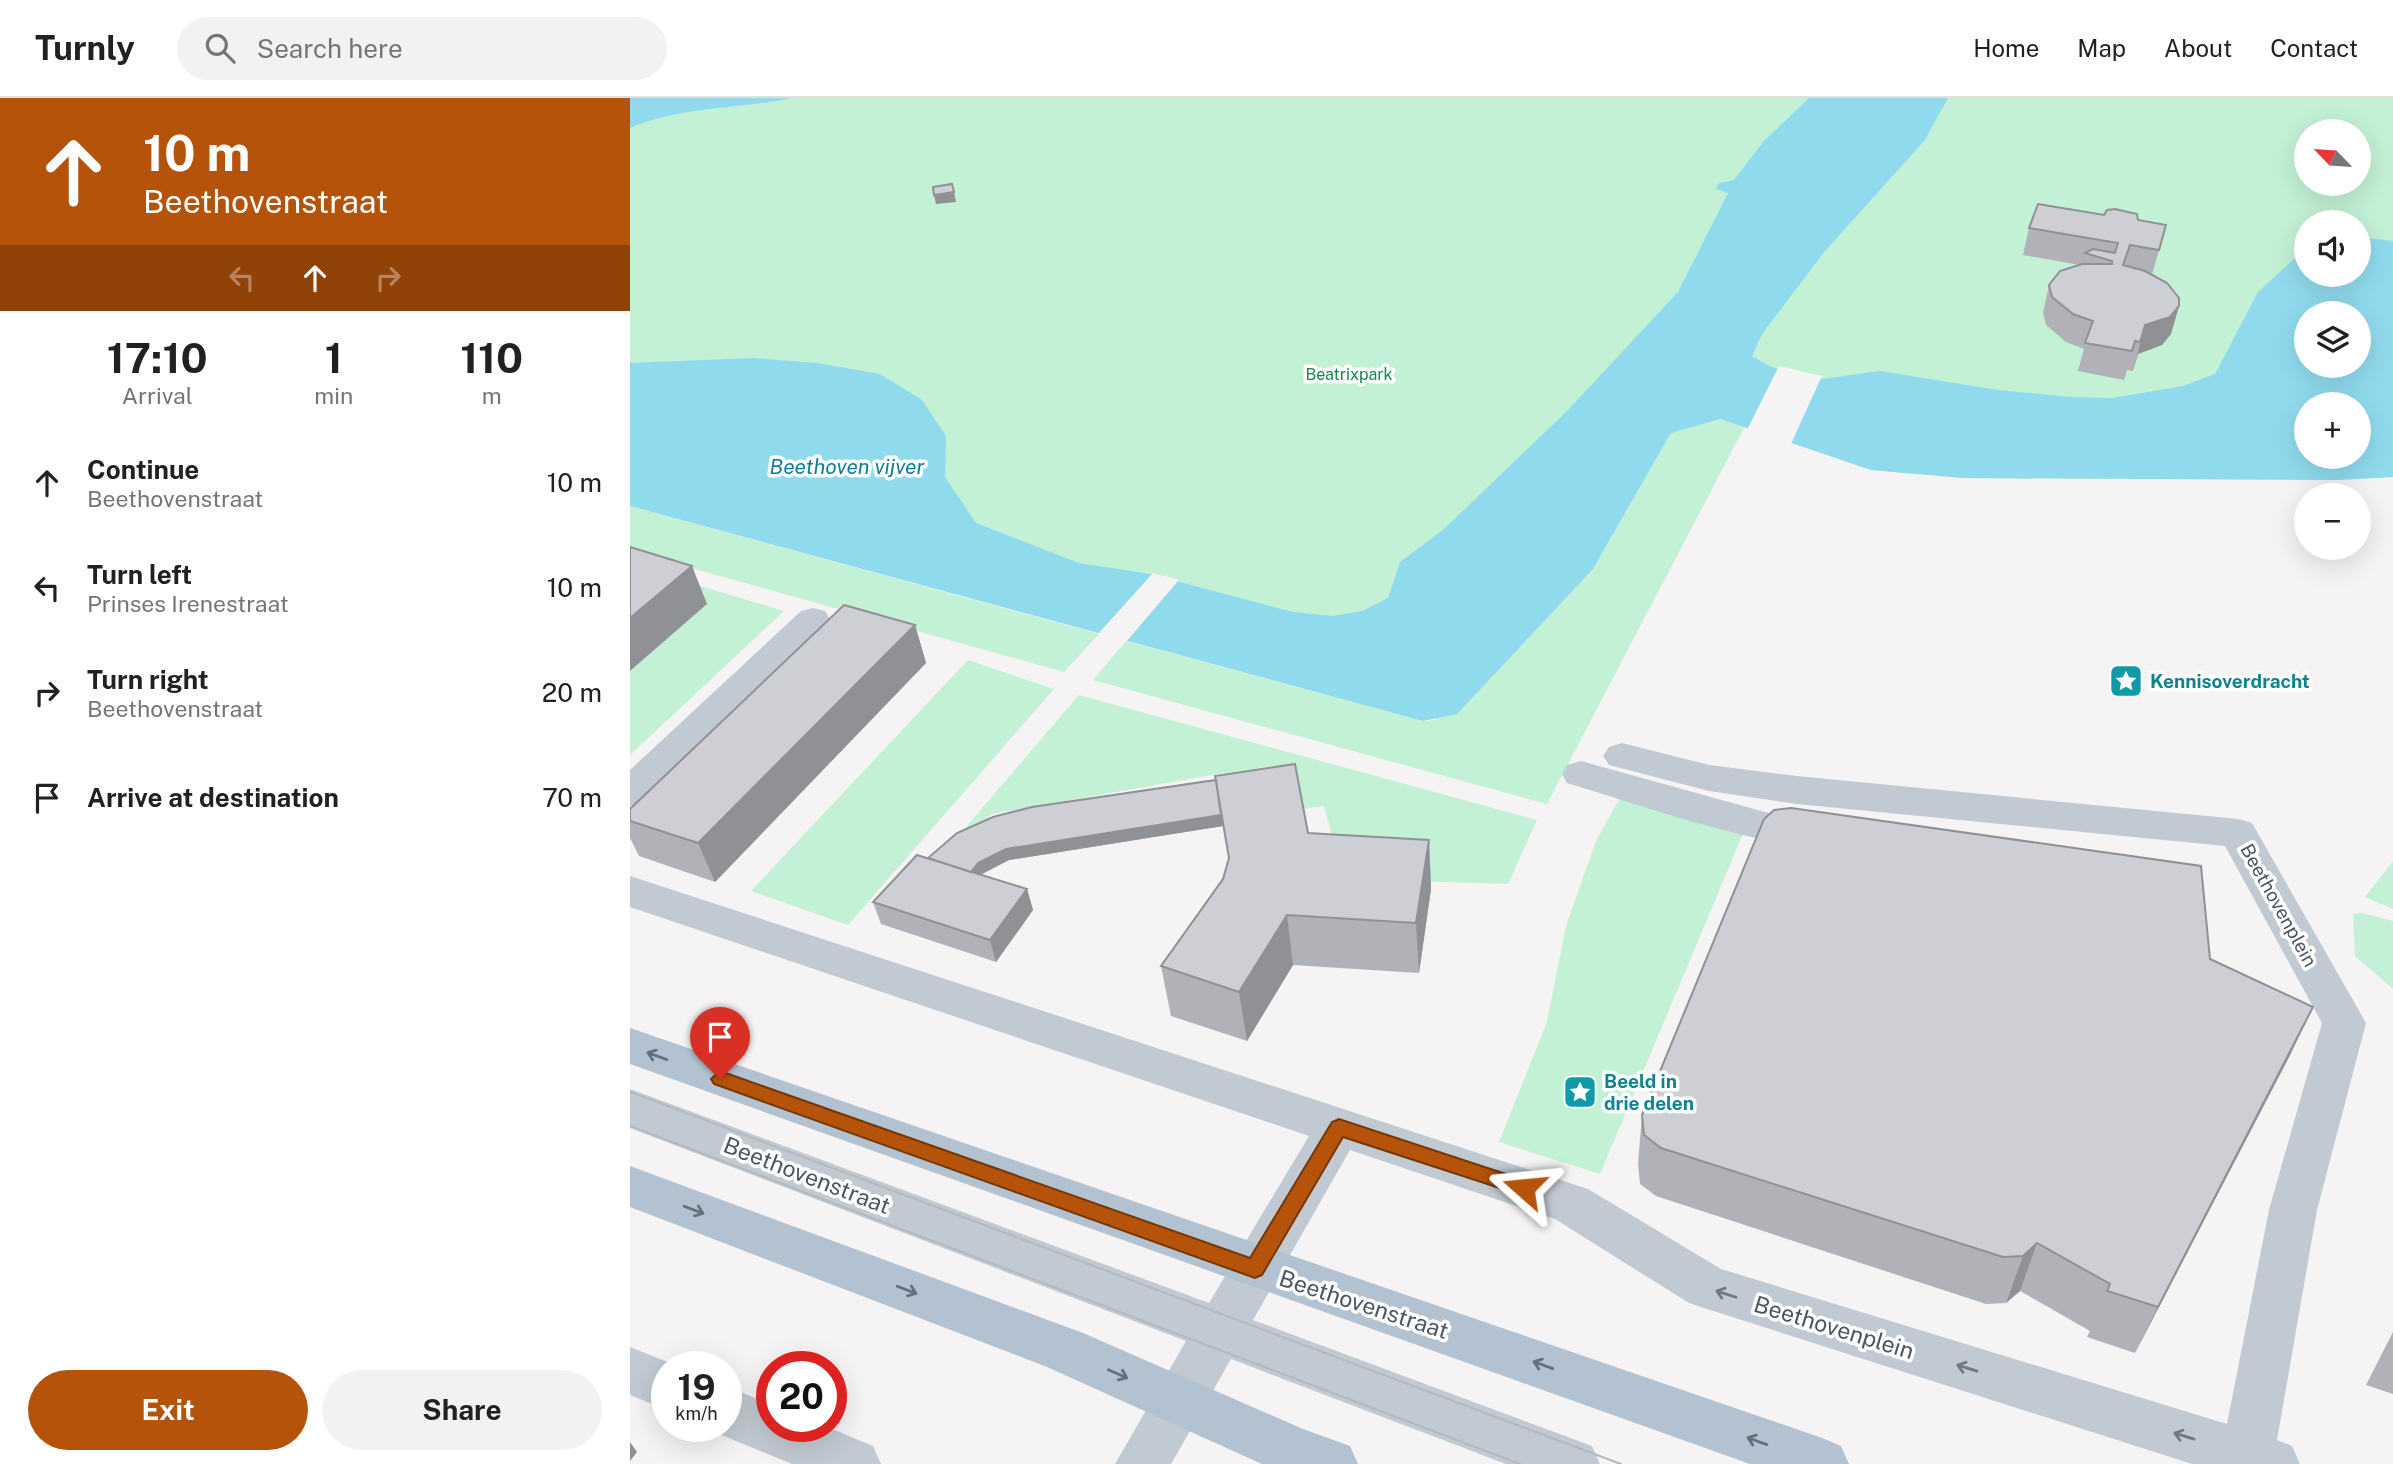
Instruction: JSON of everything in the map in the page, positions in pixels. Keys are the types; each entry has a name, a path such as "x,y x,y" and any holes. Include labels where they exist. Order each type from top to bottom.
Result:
{"main road":[{"name":"Beethovenstraat","path":"630,1046 1255,1269 1421,1321 1822,1464"},
{"path":"630,1186 1065,1350 1297,1453 1331,1464"}],"street":[{"path":"630,792 813,619"},
{"name":"Beethovenplein","path":"1339,1127 1572,1204 1707,1287 2260,1460 2293,1209 2344,1023 2238,833 1784,788 1709,778 1622,756"},
{"path":"1581,774 1772,828 1852,840"},
{"path":"630,891 1339,1127 1142,1464"},
{"name":"Beethovenstraat","path":"630,1108 1573,1464"},
{"path":"630,1371 651,1380"},
{"path":"742,1418 854,1464"}],"green space":[{"name":"Beatrixpark","path":"630,98 2393,98 2393,477 2337,480 1963,478 1871,470 1745,426 1547,804 1093,680 1126,641 1423,721 1435,720 1593,569 1670,435 1444,687 630,466"},
{"path":"630,506 1099,634 1064,672 630,551"},
{"path":"700,586 784,611 630,755 630,671"},
{"path":"968,660 1054,689 848,925 751,891"},
{"path":"1079,695 1537,820 1508,884 1344,879 1324,806 1234,819 1224,773 992,814 954,841"},
{"path":"1620,798 1743,834 1600,1174 1499,1142 1547,1022 1566,926 1596,841"},
{"path":"2393,861 2393,909 2365,897"},
{"path":"2362,913 2393,921 2393,989 2355,956 2353,914"}],"water":[{"path":"630,98 793,98 690,112 630,128"},
{"name":"Beethoven vijver","path":"1809,98 1948,98 1925,140 1825,251 1762,334 1752,356 1769,366 1815,380 1880,371 1998,390 2112,398 2183,386 2215,374 2258,292 2294,259 2294,287 2371,287 2371,238 2393,241 2393,477 2337,480 1963,478 1871,470 1720,419 1671,433 1593,569 1457,714 1423,721 630,506 630,363 753,358 817,363 880,374 922,400 946,436 945,477 976,523 1079,563 1150,574 1293,612 1333,616 1362,611 1388,598 1400,562 1443,530 1567,411 1678,292 1728,193 1716,189 1719,183 1734,180 1763,142"}],"pier":[{"path":"1779,366 1822,376 1790,446 1747,430"},
{"path":"1153,573 1179,580 1126,642 1098,634"}],"building":[{"path":"952,184 954,192 934,195 933,187"},
{"path":"2038,204 2104,215 2107,210 2115,209 2137,214 2138,220 2166,225 2159,250 2130,245 2123,265 2145,271 2167,283 2179,298 2179,306 2170,317 2145,325 2140,342 2135,341 2132,351 2085,343 2093,321 2073,314 2052,297 2049,285 2060,271 2082,264 2112,264 2112,261 2085,253 2093,249 2115,253 2118,243 2029,228"},
{"path":"630,547 692,566 630,618"},
{"path":"844,605 915,625 698,843 630,821 630,809"},
{"path":"1295,764 1308,833 1429,840 1416,923 1287,915 1239,992 1161,966 1223,879 1229,858 1215,776"},
{"path":"1216,780 1221,815 1006,849 978,863 971,872 928,858 957,833 993,817 1032,807"},
{"path":"1791,808 2201,866 2210,959 2313,1007 2158,1307 2107,1291 2110,1284 2037,1243 2023,1256 2003,1257 1661,1148 1644,1135 1642,1115 1764,819 1774,810"},
{"path":"917,855 1027,889 990,940 873,902"}],"tram line":[{"path":"630,1092 1621,1464"},
{"path":"630,1126 1520,1464"}],"place":[{"name":"Kennisoverdracht","path":"2126,681"},
{"name":"Beeld in drie delen","path":"1580,1092"}],"route":[{"path":"720,1079 1255,1269 1339,1127 1524,1188"}]}
